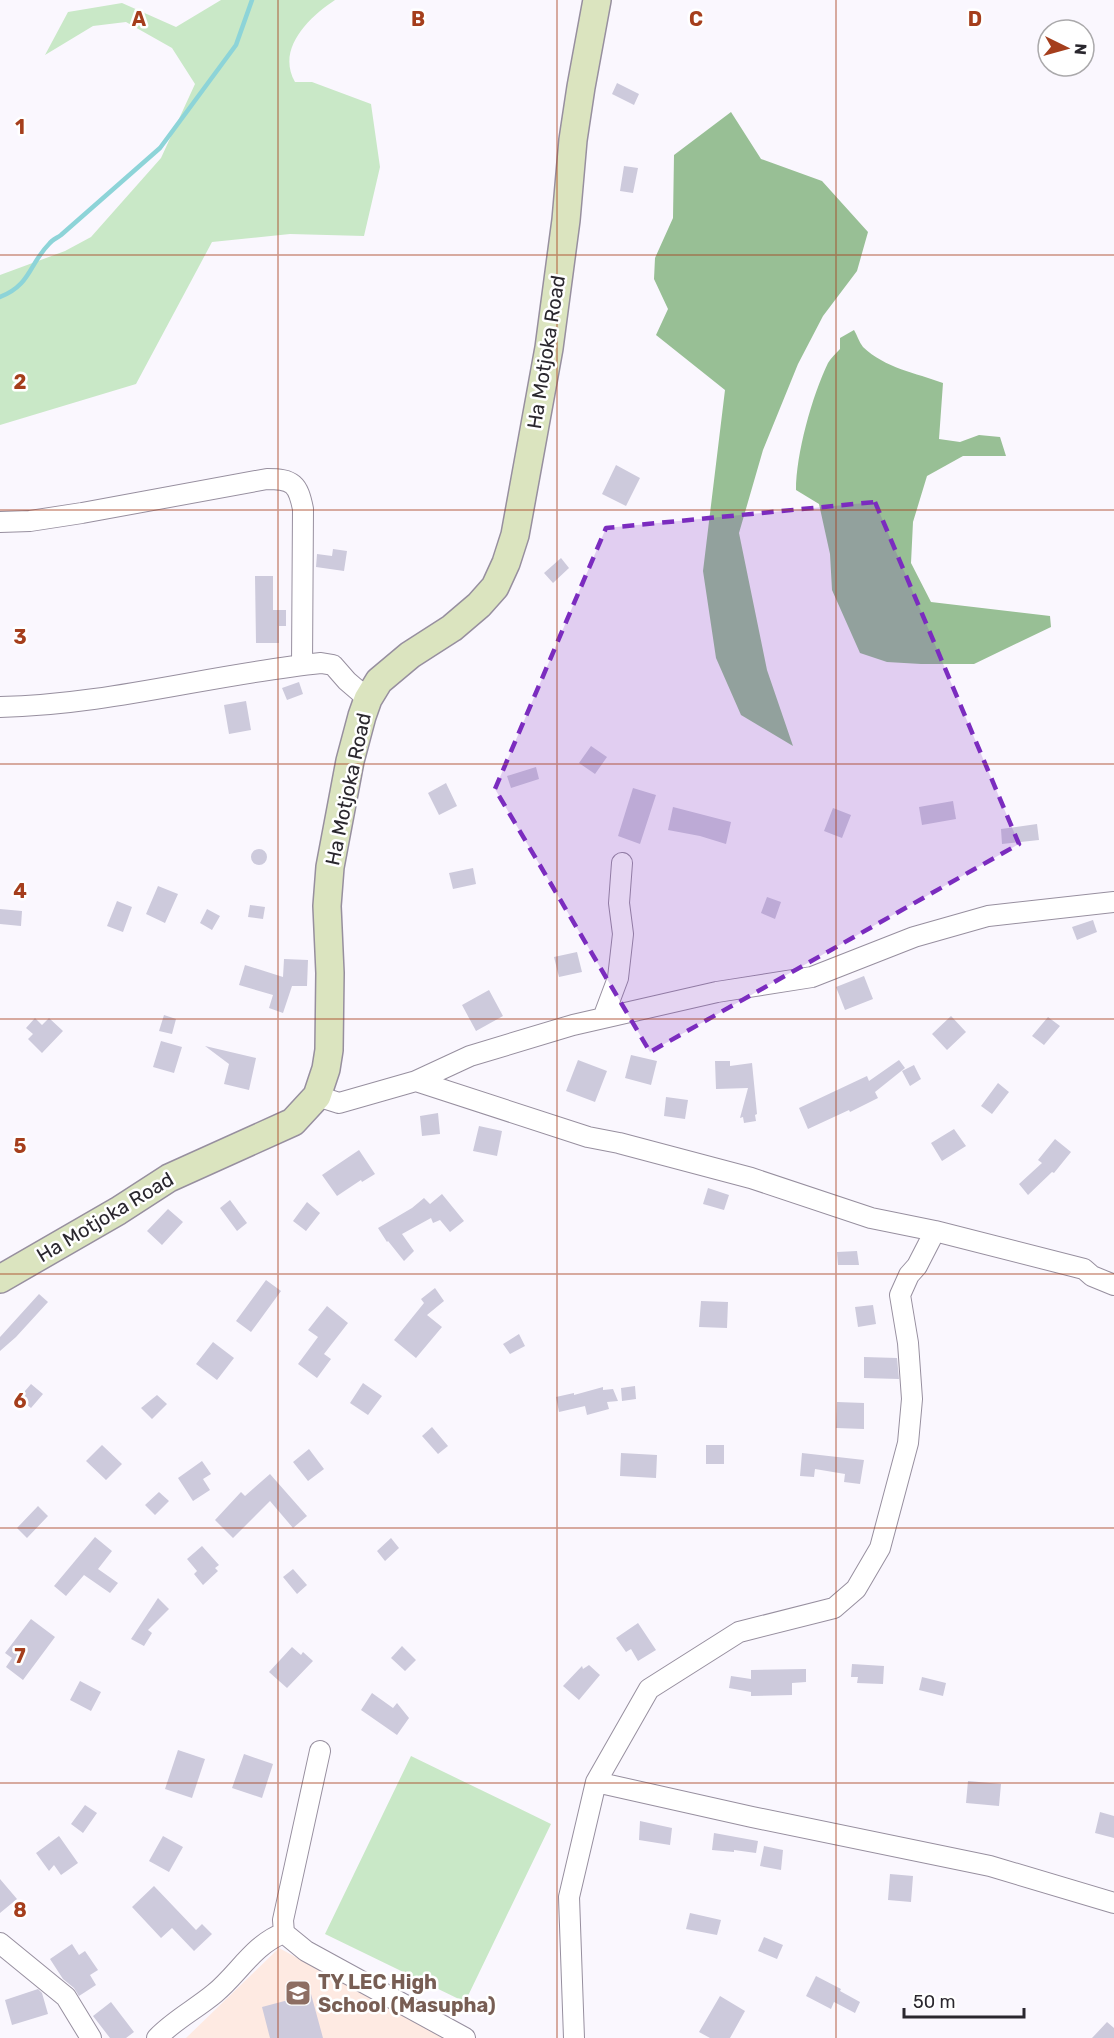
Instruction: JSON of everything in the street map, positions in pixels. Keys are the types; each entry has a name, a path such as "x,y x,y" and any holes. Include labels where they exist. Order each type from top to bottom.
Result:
{"street":[{"name":"Ha Motjoka Road","path":"0,1279 118,1211 169,1178 293,1122 317,1096 326,1069 329,1050 330,973 327,906 330,867 350,761 368,699 379,681 390,671 452,628 479,605 495,587 515,535 549,348 566,220 573,140 597,0"},
{"path":"0,522 30,521 82,513 267,479 283,479 293,483 300,494 303,509 302,665"},
{"path":"0,707 33,706 126,694 321,663 333,665 368,699"},
{"path":"603,1018 618,978 623,934 619,903 622,863"},
{"path":"317,1096 339,1103 416,1081 470,1056 573,1025 717,992 812,977 914,937 988,916 1114,902"},
{"path":"416,1081 588,1137 751,1178 871,1218 935,1231 1084,1269 1092,1276 1114,1285"},
{"path":"574,2038 569,1897 596,1782 649,1689 739,1632 834,1608 856,1589 880,1548 908,1443 912,1400 908,1343 900,1295 935,1231"},
{"path":"320,1751 283,1920 284,1933 306,1951 465,2038"},
{"path":"596,1782 990,1866 1114,1903"},
{"path":"157,2038 168,2026 216,1993 270,1938 284,1933"},
{"path":"0,1943 66,1996 92,2038"}],"highlighted area":[{"path":"875,502 1019,844 650,1052 495,789 606,528"}],"shaded area":[{"name":"TY LEC High School (Masupha)","path":"279,1948 446,2038 186,2038"}],"green space":[{"path":"221,0 335,0 315,15 298,35 292,46 290,70 295,82 312,82 371,104 380,167 364,236 290,234 212,242 136,384 0,425 0,275 65,251 91,237 161,158 195,84 172,48 126,22 93,26 45,55 68,12 122,3 176,27"},
{"path":"731,112 761,159 822,181 868,232 857,271 823,316 798,364 763,450 739,533 767,670 793,746 741,715 716,658 703,571 725,390 656,335 668,309 654,279 655,258 673,218 674,155"},
{"path":"854,330 863,347 881,360 943,383 939,439 960,442 979,435 1000,437 1006,456 963,456 927,476 913,522 911,563 931,602 1050,616 1051,627 974,664 887,662 860,653 832,590 830,554 819,504 796,490 802,443 816,392 828,363 840,349 840,338"},
{"path":"411,1756 551,1824 465,2002 325,1934"}],"building":[{"path":"617,83 639,94 634,105 612,94"},
{"path":"624,166 638,168 633,193 620,191"},
{"path":"616,465 640,478 626,506 602,494"},
{"path":"333,549 347,551 344,571 316,567 317,554 332,556"},
{"path":"561,558 569,568 553,583 544,573"},
{"path":"255,576 273,576 273,610 286,610 286,626 279,626 279,643 256,643"},
{"path":"299,682 303,694 287,700 282,688"},
{"path":"246,701 251,730 229,734 224,705"},
{"path":"591,746 607,757 595,774 579,763"},
{"path":"536,767 539,779 511,788 507,776"},
{"path":"446,783 457,806 439,815 428,793"},
{"path":"633,788 656,795 640,844 618,836"},
{"path":"953,801 956,819 922,825 919,807"},
{"path":"673,807 731,822 726,844 668,830"},
{"path":"833,808 851,815 842,838 824,831"},
{"path":"1037,824 1039,840 1002,844 1001,829"},
{"path":"256,849 262,849 267,857 265,863 256,865 251,860 251,854"},
{"path":"473,868 476,884 453,889 449,873"},
{"path":"158,886 178,894 165,923 146,914"},
{"path":"767,897 781,902 775,919 761,913"},
{"path":"117,901 132,907 123,932 107,926"},
{"path":"250,905 265,907 263,919 248,917"},
{"path":"0,909 22,911 21,926 0,924"},
{"path":"207,909 220,916 212,930 200,923"},
{"path":"1093,920 1097,932 1077,940 1072,927"},
{"path":"577,952 582,972 559,977 554,957"},
{"path":"284,959 308,960 307,986 292,986 283,1013 269,1008 273,995 239,985 245,965 283,977"},
{"path":"864,976 873,999 845,1010 836,987"},
{"path":"489,990 503,1016 476,1031 462,1005"},
{"path":"164,1015 176,1019 172,1034 159,1031"},
{"path":"951,1016 966,1032 947,1050 932,1034"},
{"path":"1048,1017 1060,1026 1044,1045 1032,1036"},
{"path":"35,1018 42,1025 49,1018 63,1031 42,1053 28,1039 33,1034 26,1028"},
{"path":"161,1041 182,1047 174,1073 153,1067"},
{"path":"205,1046 256,1058 249,1090 224,1084 229,1064"},
{"path":"631,1055 657,1061 651,1085 625,1078"},
{"path":"578,1060 607,1071 595,1102 566,1091"},
{"path":"899,1060 905,1068 875,1092 878,1098 808,1129 799,1108 867,1076 869,1081"},
{"path":"715,1061 730,1061 730,1066 752,1063 756,1121 744,1123 743,1117 740,1118 748,1088 716,1089"},
{"path":"914,1065 921,1079 910,1086 902,1071"},
{"path":"998,1083 1009,1092 992,1114 981,1106"},
{"path":"666,1097 688,1100 685,1119 664,1116"},
{"path":"438,1113 440,1134 422,1136 420,1116"},
{"path":"479,1126 502,1131 497,1156 473,1151"},
{"path":"954,1129 966,1146 942,1161 931,1143"},
{"path":"1055,1139 1071,1152 1054,1173 1052,1172 1028,1195 1019,1184 1042,1163 1038,1160"},
{"path":"359,1150 375,1174 362,1182 361,1180 337,1196 322,1175"},
{"path":"708,1188 729,1195 724,1210 703,1204"},
{"path":"442,1194 464,1221 450,1232 440,1220 433,1223 431,1218 402,1234 414,1251 404,1261 378,1228 412,1208 424,1198 430,1204"},
{"path":"230,1200 247,1223 237,1231 220,1208"},
{"path":"307,1202 320,1213 306,1231 293,1221"},
{"path":"168,1209 183,1222 162,1245 147,1231"},
{"path":"857,1251 859,1265 838,1265 837,1252"},
{"path":"266,1280 281,1291 251,1332 236,1321"},
{"path":"435,1288 444,1301 427,1315 442,1327 416,1358 394,1340 424,1303 421,1299"},
{"path":"39,1294 48,1302 0,1351 0,1337"},
{"path":"701,1301 728,1302 727,1328 699,1327"},
{"path":"873,1305 876,1324 858,1327 855,1307"},
{"path":"327,1306 348,1323 324,1354 331,1359 317,1378 298,1364 318,1337 308,1330"},
{"path":"519,1334 525,1346 510,1354 503,1344"},
{"path":"213,1342 234,1358 217,1380 196,1364"},
{"path":"864,1357 897,1358 899,1379 864,1378"},
{"path":"363,1383 382,1396 368,1415 350,1403"},
{"path":"31,1384 43,1394 31,1408 19,1398"},
{"path":"635,1386 636,1399 622,1401 621,1388"},
{"path":"603,1387 603,1390 613,1389 618,1401 607,1402 609,1409 587,1415 585,1406 559,1412 556,1397"},
{"path":"157,1395 167,1404 152,1419 141,1408"},
{"path":"837,1402 864,1403 864,1429 836,1428"},
{"path":"432,1427 448,1446 438,1454 422,1436"},
{"path":"102,1445 122,1464 106,1480 86,1461"},
{"path":"706,1445 724,1445 724,1464 706,1464"},
{"path":"309,1449 324,1469 308,1481 293,1462"},
{"path":"621,1453 657,1455 656,1478 620,1476"},
{"path":"802,1453 864,1460 860,1484 844,1482 845,1474 815,1469 814,1477 800,1476"},
{"path":"202,1461 211,1474 203,1479 210,1490 193,1501 178,1478"},
{"path":"270,1474 307,1516 293,1528 270,1501 233,1538 215,1520 241,1492 245,1496"},
{"path":"159,1492 169,1501 155,1515 145,1505"},
{"path":"38,1506 48,1516 27,1538 17,1528"},
{"path":"95,1537 112,1551 98,1569 118,1583 110,1593 84,1575 66,1596 54,1586"},
{"path":"391,1538 399,1548 385,1561 377,1551"},
{"path":"202,1546 219,1565 215,1568 218,1571 203,1585 194,1574 197,1571 187,1559"},
{"path":"293,1569 307,1585 297,1594 283,1577"},
{"path":"158,1598 169,1609 148,1630 152,1633 144,1646 131,1639"},
{"path":"31,1619 55,1637 23,1680 6,1667 12,1658 5,1653"},
{"path":"638,1623 656,1650 638,1661 631,1649 626,1652 616,1638"},
{"path":"402,1646 416,1660 405,1671 391,1658"},
{"path":"292,1647 301,1655 303,1652 313,1661 287,1688 269,1672"},
{"path":"852,1664 884,1666 883,1684 857,1683 858,1677 851,1677"},
{"path":"589,1665 600,1675 579,1700 563,1686 582,1666 583,1669"},
{"path":"806,1669 806,1682 792,1683 792,1695 751,1696 751,1692 729,1688 731,1676 751,1679 751,1670"},
{"path":"922,1677 946,1683 943,1696 919,1690"},
{"path":"80,1681 101,1692 91,1711 70,1700"},
{"path":"372,1693 393,1708 397,1703 409,1718 397,1735 361,1710"},
{"path":"178,1750 205,1759 192,1798 165,1789"},
{"path":"244,1754 273,1764 262,1798 232,1788"},
{"path":"968,1781 1001,1784 999,1806 966,1803"},
{"path":"85,1805 97,1813 83,1833 71,1824"},
{"path":"1100,1812 1114,1816 1114,1838 1095,1833"},
{"path":"640,1821 672,1828 670,1845 639,1840"},
{"path":"714,1833 758,1841 756,1853 712,1850"},
{"path":"59,1836 78,1863 61,1875 54,1865 49,1871 36,1853"},
{"path":"163,1836 183,1847 169,1872 149,1861"},
{"path":"764,1846 783,1850 781,1870 760,1866"},
{"path":"890,1874 913,1876 911,1902 888,1900"},
{"path":"0,1879 17,1899 0,1913"},
{"path":"154,1886 196,1930 202,1924 212,1934 194,1951 172,1928 161,1938 132,1907"},
{"path":"690,1913 721,1920 717,1935 686,1929"},
{"path":"764,1937 783,1945 777,1959 758,1951"},
{"path":"72,1944 79,1955 85,1951 98,1970 90,1975 96,1985 79,1996 74,1988 63,1979 50,1959"},
{"path":"816,1976 860,2002 855,2013 834,2002 831,2009 806,1996"},
{"path":"38,1989 42,1993 48,2014 12,2025 5,2000"},
{"path":"311,1994 323,2038 270,2038 262,2007"},
{"path":"720,1996 745,2011 730,2038 710,2038 699,2032"},
{"path":"111,2002 134,2032 126,2038 110,2038 93,2016"},
{"path":"1107,2022 1114,2028 1114,2038 1092,2038"}],"waterway":[{"path":"0,297 24,280 50,243 160,148 236,45 252,0"}],"place":[{"name":"TY LEC High School (Masupha)","path":"298,1993"}]}
